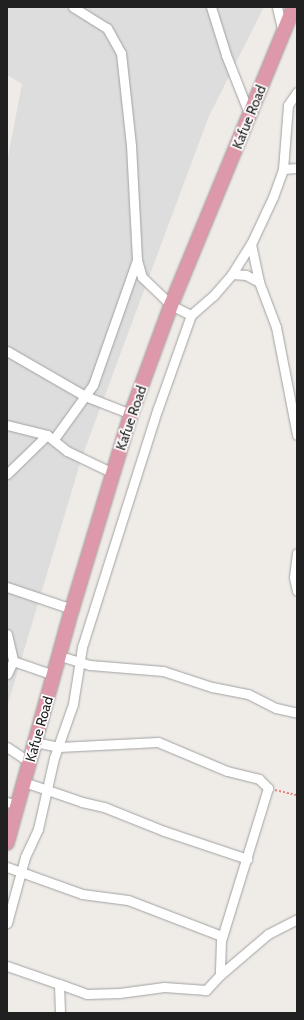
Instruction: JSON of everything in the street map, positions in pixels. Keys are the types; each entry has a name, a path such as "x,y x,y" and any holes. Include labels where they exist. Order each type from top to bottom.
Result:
{"highway":[{"name":"Kafue Road","path":"7,843 12,803 24,782 72,609 131,414 170,305 250,117 294,7"}],"street":[{"path":"73,7 107,28 124,63 137,260 142,277 170,305 191,315"},
{"path":"211,7 226,55 250,117"},
{"path":"277,7 283,33"},
{"path":"7,923 21,873 38,829 57,747 72,704 80,662 158,408 191,315 232,274 251,244 273,197 283,169 288,105 297,92"},
{"path":"283,169 297,168"},
{"path":"251,244 259,282 276,328 297,435"},
{"path":"7,474 51,437 93,385 137,260"},
{"path":"232,274 246,275 259,282"},
{"path":"7,352 85,396 131,414"},
{"path":"7,425 51,437 68,451 113,473"},
{"path":"297,553 294,577 297,591"},
{"path":"7,588 72,609"},
{"path":"7,634 13,661 7,674"},
{"path":"60,656 103,667 163,671 212,688 248,694 276,708 297,713"},
{"path":"13,661 54,675"},
{"path":"35,742 57,747 158,742 227,772 259,779 268,788 222,936 220,975"},
{"path":"7,747 29,762"},
{"path":"24,782 104,807 164,831 247,859"},
{"path":"7,867 82,894 128,900 222,936"},
{"path":"7,966 87,994 119,994 164,987 202,991 268,934 297,919"},
{"path":"59,984 60,1013"}],"path":[{"path":"268,788 297,794"}],"shaded area":[{"path":"7,7 264,7 209,116 82,457 7,707 7,162 22,84 7,75"}]}
